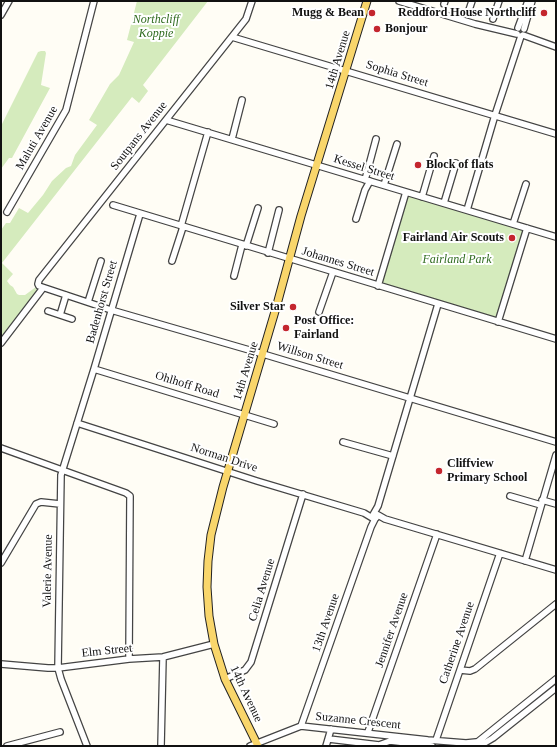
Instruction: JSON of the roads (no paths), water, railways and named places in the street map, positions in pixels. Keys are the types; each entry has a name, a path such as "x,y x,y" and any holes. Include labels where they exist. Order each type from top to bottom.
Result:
{"main road":[{"name":"14th Avenue","path":"255,745 225,679 214,644 208,598 208,561 214,521 317,165 367,1"}],"street":[{"path":"1,15 7,1"},
{"name":"Maluti Avenue","path":"7,212 66,110 94,1"},
{"name":"Soutpans Avenue","path":"43,288 39,286 38,282 232,37 247,17 252,1"},
{"path":"399,1 504,31 520,32 544,44 556,47"},
{"path":"469,10 472,1"},
{"path":"493,18 499,1"},
{"path":"467,210 528,1"},
{"path":"520,32 532,1"},
{"name":"Sophia Street","path":"232,37 556,134"},
{"path":"232,139 242,100"},
{"name":"Kessel Street","path":"166,120 556,237"},
{"path":"172,261 208,132"},
{"path":"356,219 368,180 376,139"},
{"path":"384,185 397,144"},
{"path":"422,197 434,156"},
{"path":"444,203 456,162"},
{"path":"513,224 526,184"},
{"path":"378,286 406,192"},
{"name":"Johannes Street","path":"113,205 556,339"},
{"path":"234,276 258,208"},
{"path":"268,252 279,210"},
{"name":"Badenhorst Street","path":"86,396 140,214"},
{"path":"498,322 527,228"},
{"path":"88,302 101,261"},
{"path":"320,312 333,272"},
{"path":"1,343 43,288"},
{"name":"Willson Street","path":"43,288 111,310 556,442"},
{"path":"60,315 66,295"},
{"name":"13th Avenue","path":"301,726 375,516 438,304"},
{"path":"48,311 72,319"},
{"name":"Ohlhoff Road","path":"94,369 274,424"},
{"name":"Valerie Avenue","path":"86,396 62,470 60,504 58,668 87,746"},
{"name":"Norman Drive","path":"77,423 364,513 556,570"},
{"path":"343,442 393,456"},
{"path":"1,448 126,493 130,496 129,659"},
{"path":"525,561 556,454"},
{"name":"Celia Avenue","path":"225,679 245,670 251,662 303,494"},
{"path":"510,496 542,503 556,504"},
{"path":"1,563 36,504 41,502 60,504"},
{"name":"Jennifer Avenue","path":"368,732 437,534"},
{"name":"Catherine Avenue","path":"436,740 500,553"},
{"path":"460,670 470,671 474,669 556,604"},
{"name":"Elm Street","path":"1,664 58,668 129,659 163,657 214,644"},
{"path":"161,746 163,657"},
{"path":"480,745 486,735 556,679"},
{"path":"480,745 493,738 556,688"},
{"name":"Suzanne Crescent","path":"255,745 301,726 466,742 480,745"},
{"path":"326,746 331,729"},
{"path":"7,746 60,732"},
{"path":"386,743 388,735"},
{"path":"329,739 380,745 391,742 432,746"}],"place":[{"name":"Mugg & Bean","path":"372,13"},
{"name":"Reddford House Northcliff","path":"544,13"},
{"name":"Bonjour","path":"377,29"},
{"name":"Block of flats","path":"418,165"},
{"name":"Fairland Air Scouts","path":"512,238"},
{"name":"Silver Star","path":"293,307"},
{"name":"Post Office: Fairland","path":"286,328"},
{"name":"Cliffview Primary School","path":"439,471"}],"park label":[{"name":"Northcliff Koppie","path":"156,27"},
{"name":"Fairland Park","path":"457,260"}]}
